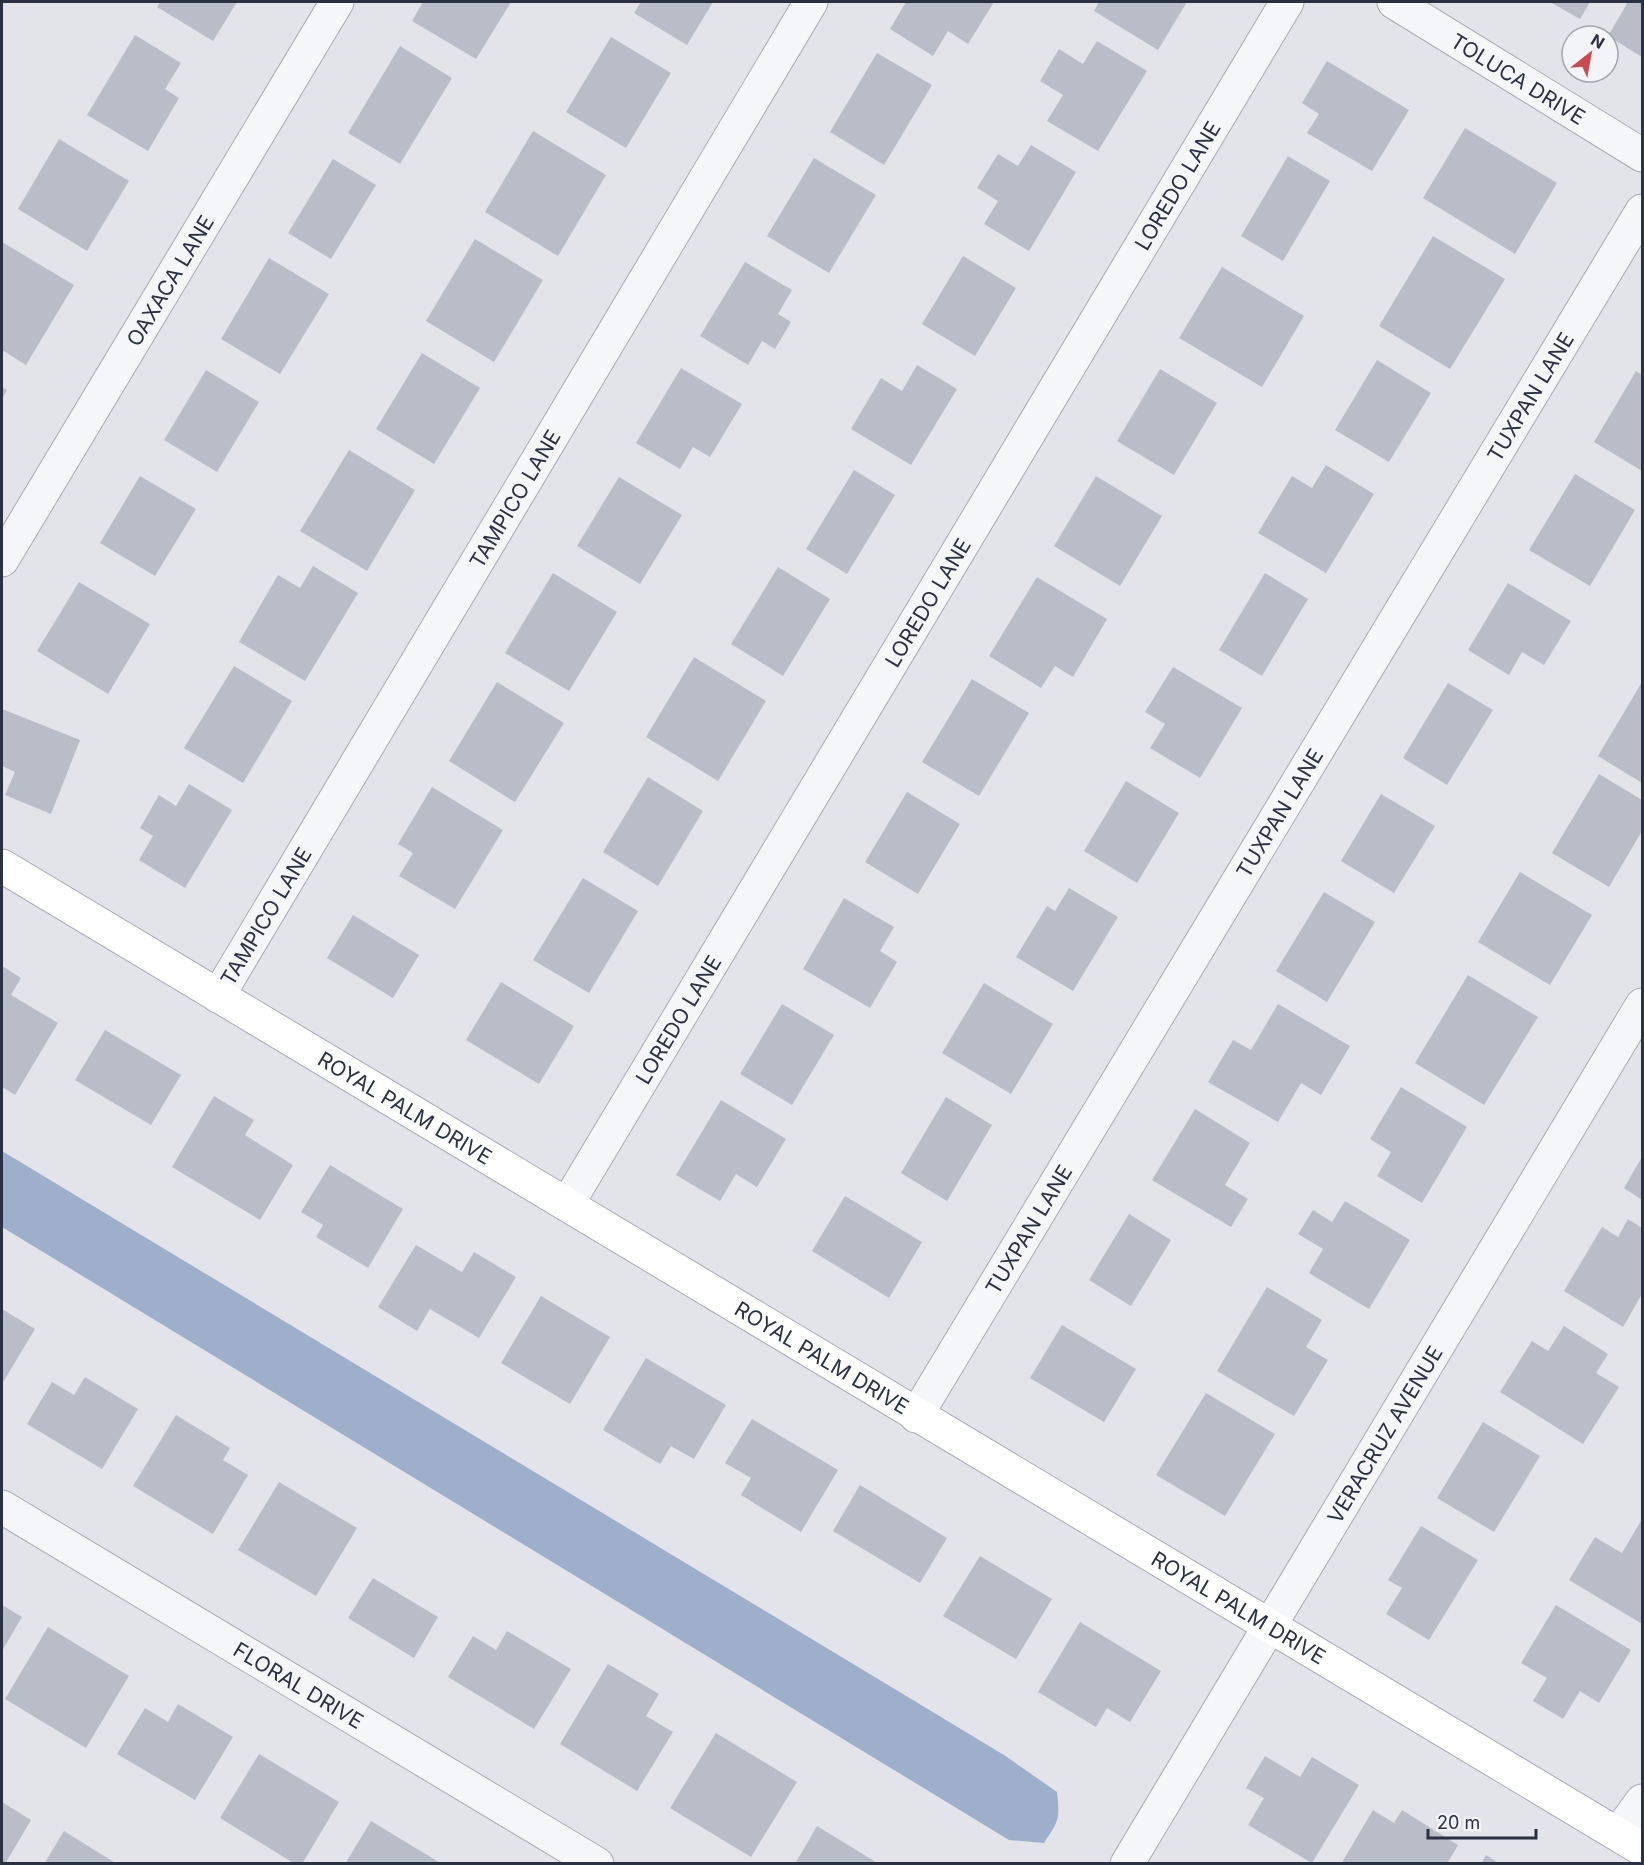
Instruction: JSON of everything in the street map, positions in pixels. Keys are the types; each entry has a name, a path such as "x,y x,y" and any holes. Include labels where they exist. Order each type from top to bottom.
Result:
{"street":[{"name":"OAXACA LANE","path":"2,560 337,2"},
{"name":"TAMPICO LANE","path":"218,996 811,2"},
{"name":"LOREDO LANE","path":"568,1203 1287,2"},
{"name":"TOLUCA DRIVE","path":"1394,2 1642,155"},
{"name":"TUXPAN LANE","path":"916,1416 1642,211"},
{"name":"ROYAL PALM DRIVE","path":"2,866 568,1203 916,1416 1630,1841"},
{"name":"VERACRUZ AVENUE","path":"1127,1863 1642,1005"},
{"name":"FLORAL DRIVE","path":"2,1507 597,1863"},
{"path":"1630,1841 1642,1801"}],"water":[{"path":"2,1151 1004,1755 1057,1792 1057,1819 1044,1843 1009,1840 2,1227"}],"building":[{"path":"160,2 237,2 213,41 157,7"},
{"path":"423,2 511,2 476,59 412,21"},
{"path":"641,2 713,2 687,45 634,13"},
{"path":"906,2 994,2 968,44 948,31 933,56 890,29"},
{"path":"1099,2 1187,2 1158,50 1094,11"},
{"path":"1550,2 1590,2 1580,19"},
{"path":"1628,2 1642,2 1642,57 1620,43 1620,24 1615,24"},
{"path":"135,35 181,63 165,89 179,98 148,151 87,115"},
{"path":"611,37 671,73 626,148 566,112"},
{"path":"1097,41 1147,71 1098,151 1047,121 1063,95 1040,81 1059,49 1083,64"},
{"path":"400,46 452,78 400,164 348,133"},
{"path":"877,53 932,85 884,165 830,132"},
{"path":"1327,61 1409,110 1372,171 1307,133 1319,114 1302,103"},
{"path":"1465,128 1557,183 1515,254 1423,198"},
{"path":"533,131 606,175 558,256 485,212"},
{"path":"59,139 129,181 87,251 18,209"},
{"path":"1031,145 1076,172 1029,251 984,224 998,201 977,188 998,154 1018,166"},
{"path":"1288,156 1330,181 1283,261 1241,236"},
{"path":"814,158 876,195 829,273 767,236"},
{"path":"333,159 376,185 331,259 288,233"},
{"path":"1433,236 1505,279 1450,369 1379,326"},
{"path":"475,239 543,280 494,362 426,321"},
{"path":"2,242 74,285 26,365 2,350"},
{"path":"963,256 1016,288 975,356 922,324"},
{"path":"269,258 329,294 280,374 221,339"},
{"path":"745,262 792,290 778,314 791,322 775,349 762,341 748,365 700,336"},
{"path":"1222,267 1304,316 1262,387 1179,338"},
{"path":"422,353 480,388 434,464 376,429"},
{"path":"1377,360 1431,393 1389,462 1335,430"},
{"path":"917,365 957,389 911,465 851,429 881,378 902,391"},
{"path":"681,368 742,404 710,457 693,447 680,469 636,443"},
{"path":"1160,369 1217,403 1174,475 1117,441"},
{"path":"206,370 259,402 217,472 164,440"},
{"path":"1636,371 1642,375 1642,471 1594,442"},
{"path":"2,387 7,390 2,399"},
{"path":"349,450 415,490 367,571 300,531"},
{"path":"1326,465 1374,494 1326,573 1258,533 1292,476 1312,488"},
{"path":"854,470 895,495 847,574 806,549"},
{"path":"1575,474 1635,510 1590,586 1529,550"},
{"path":"140,476 196,509 155,576 100,543"},
{"path":"1096,476 1162,516 1120,586 1054,546"},
{"path":"619,477 682,515 640,584 577,546"},
{"path":"313,566 358,593 305,681 239,642 278,575 300,588"},
{"path":"778,567 830,599 783,676 731,644"},
{"path":"553,573 617,612 569,691 505,653"},
{"path":"1265,573 1308,599 1262,676 1219,650"},
{"path":"1037,577 1107,619 1073,677 1055,666 1041,688 989,656"},
{"path":"79,582 150,624 108,694 37,651"},
{"path":"1508,583 1571,621 1544,665 1522,652 1509,675 1468,650"},
{"path":"694,657 766,701 718,781 646,737"},
{"path":"234,666 292,701 243,783 184,748"},
{"path":"1173,667 1242,708 1200,778 1150,748 1165,724 1145,712"},
{"path":"972,679 1029,713 979,796 922,762"},
{"path":"497,682 564,723 515,802 449,761"},
{"path":"1642,682 1642,783 1598,756"},
{"path":"1448,683 1493,710 1447,785 1403,758"},
{"path":"2,709 80,740 51,814 5,795 15,772 2,766"},
{"path":"1599,774 1642,800 1642,831 1609,887 1552,853"},
{"path":"648,777 703,811 658,886 603,852"},
{"path":"1126,781 1179,813 1137,883 1084,851"},
{"path":"189,784 232,810 185,888 139,860 153,836 140,828 159,795 176,806"},
{"path":"432,787 503,830 455,909 399,876 413,853 398,844"},
{"path":"907,792 960,824 918,894 865,862"},
{"path":"1381,794 1435,826 1394,893 1341,861"},
{"path":"1520,872 1592,915 1550,985 1478,942"},
{"path":"583,878 638,911 589,993 533,960"},
{"path":"1069,888 1118,917 1073,991 1016,957 1047,906 1055,911"},
{"path":"1324,892 1375,922 1327,1002 1276,971"},
{"path":"844,898 894,927 880,951 897,962 870,1008 803,969"},
{"path":"353,915 419,955 393,998 327,958"},
{"path":"2,966 21,978 11,995 58,1023 15,1095 2,1087"},
{"path":"1468,975 1538,1017 1484,1105 1415,1063"},
{"path":"501,982 574,1026 539,1084 466,1040"},
{"path":"984,983 1053,1024 1011,1094 942,1053"},
{"path":"782,1004 834,1035 792,1105 740,1074"},
{"path":"1278,1004 1350,1046 1321,1095 1301,1083 1278,1122 1208,1082 1233,1040 1251,1050"},
{"path":"105,1030 181,1075 151,1125 75,1080"},
{"path":"1401,1087 1467,1127 1422,1203 1377,1176 1391,1152 1370,1139"},
{"path":"214,1096 254,1120 245,1135 293,1165 260,1220 172,1167"},
{"path":"946,1097 992,1125 947,1201 901,1173"},
{"path":"721,1100 786,1139 757,1187 736,1174 720,1201 676,1175"},
{"path":"1195,1109 1250,1143 1225,1185 1248,1199 1231,1227 1152,1180"},
{"path":"1642,1157 1642,1200 1624,1188"},
{"path":"330,1165 403,1209 368,1268 316,1237 323,1225 301,1212"},
{"path":"845,1196 922,1242 889,1298 812,1251"},
{"path":"1345,1201 1410,1240 1369,1309 1309,1273 1323,1249 1298,1234 1313,1210 1332,1222"},
{"path":"1129,1214 1171,1240 1131,1306 1089,1280"},
{"path":"1628,1219 1642,1228 1642,1294 1623,1327 1564,1291 1602,1227 1618,1237"},
{"path":"416,1245 462,1272 474,1252 516,1277 479,1338 430,1309 417,1331 378,1307"},
{"path":"1267,1287 1322,1320 1306,1347 1328,1360 1294,1416 1217,1371"},
{"path":"541,1296 610,1337 570,1404 501,1363"},
{"path":"2,1309 35,1329 2,1384"},
{"path":"1062,1325 1136,1369 1104,1422 1030,1378"},
{"path":"1564,1326 1608,1354 1596,1373 1619,1387 1583,1444 1500,1392 1532,1341 1548,1351"},
{"path":"646,1358 726,1405 694,1459 671,1446 660,1464 603,1430"},
{"path":"85,1377 138,1409 102,1469 27,1424 52,1382 74,1395"},
{"path":"1206,1393 1275,1434 1225,1516 1156,1475"},
{"path":"176,1415 230,1448 223,1460 248,1475 213,1534 133,1486"},
{"path":"752,1419 838,1470 801,1532 741,1495 751,1478 725,1463"},
{"path":"1483,1422 1540,1456 1494,1532 1437,1498"},
{"path":"279,1482 357,1528 316,1596 238,1550"},
{"path":"860,1485 947,1538 920,1583 833,1531"},
{"path":"1642,1519 1642,1624 1569,1580 1595,1537 1622,1553"},
{"path":"1421,1526 1478,1560 1429,1640 1386,1614 1402,1588 1388,1580"},
{"path":"980,1556 1052,1599 1016,1659 943,1616"},
{"path":"373,1578 438,1617 414,1658 348,1618"},
{"path":"2,1605 22,1617 2,1651"},
{"path":"1556,1605 1631,1650 1599,1703 1580,1691 1563,1719 1533,1701 1547,1678 1521,1663"},
{"path":"1080,1622 1161,1671 1130,1722 1107,1708 1096,1727 1038,1692"},
{"path":"48,1627 129,1676 86,1748 5,1699"},
{"path":"507,1631 571,1669 534,1729 448,1677 473,1636 496,1650"},
{"path":"608,1664 659,1694 646,1716 673,1732 637,1791 560,1744"},
{"path":"178,1704 233,1737 195,1800 117,1754 145,1708 168,1722"},
{"path":"716,1733 797,1782 751,1857 670,1808"},
{"path":"259,1754 339,1802 302,1864 295,1864 220,1818"},
{"path":"1265,1756 1300,1777 1312,1757 1359,1785 1312,1863 1248,1825 1264,1798 1246,1788"},
{"path":"2,1802 31,1820 5,1864 2,1864"},
{"path":"1373,1810 1394,1823 1402,1810 1458,1845 1447,1864 1341,1864"},
{"path":"371,1821 442,1864 345,1864"},
{"path":"817,1826 879,1864 795,1864"},
{"path":"64,1831 117,1864 44,1864"},
{"path":"1486,1855 1500,1864 1481,1864"}]}
